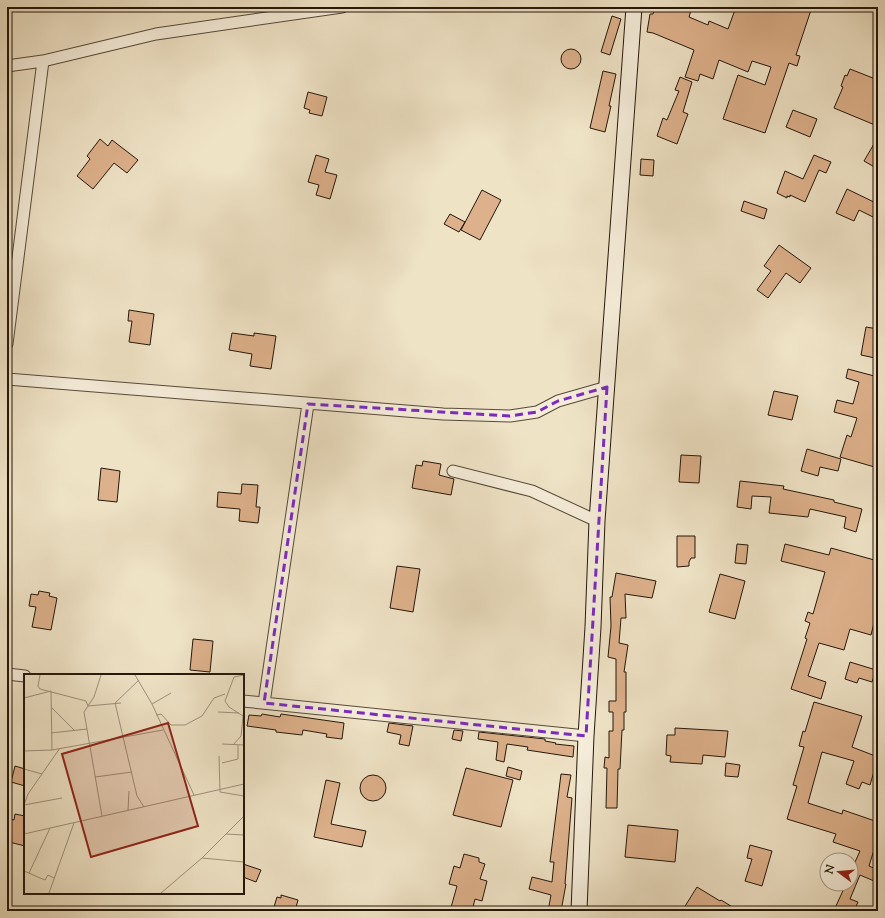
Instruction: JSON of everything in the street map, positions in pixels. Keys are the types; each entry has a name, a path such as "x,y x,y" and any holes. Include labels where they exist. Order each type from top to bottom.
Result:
{"main road":[{"path":"579,911 597,521 608,387 634,7"}],"street":[{"path":"7,66 43,61 156,34 342,7"},
{"path":"7,344 43,61"},
{"path":"7,379 443,414 510,416 537,412 558,401 608,387"},
{"path":"264,703 308,404"},
{"path":"453,472 532,491 597,521"},
{"path":"7,674 24,676"},
{"path":"244,701 586,736"}],"highlighted area":[{"path":"607,387 586,736 264,703 308,404 510,416 537,412 558,401"}],"building":[{"path":"655,7 692,7 689,17 708,25 709,21 728,29 736,7 812,7 796,55 800,56 797,66 789,63 765,133 723,119 738,75 765,85 771,67 752,61 748,72 719,60 713,79 700,74 698,81 685,77 694,50 653,33 647,32 650,14 653,14"},
{"path":"612,16 621,19 610,55 601,52"},
{"path":"571,49 578,52 581,59 578,66 571,69 564,66 561,59 564,52"},
{"path":"850,69 878,80 878,116 875,125 834,108 843,87 841,86 845,75 847,76"},
{"path":"603,71 616,74 605,132 590,128"},
{"path":"680,77 692,82 683,112 688,114 677,144 657,136 663,118 667,120 679,91 675,90"},
{"path":"308,92 327,97 322,116 309,113 310,110 304,108"},
{"path":"793,110 817,119 810,137 786,127"},
{"path":"878,137 878,169 864,161"},
{"path":"100,139 108,146 112,140 138,160 127,173 114,163 93,189 77,176 90,159 87,156"},
{"path":"316,155 329,159 325,172 337,175 330,199 316,195 319,185 308,182"},
{"path":"814,155 831,162 826,173 819,170 805,202 790,195 790,197 787,196 787,198 777,193 785,171 803,179"},
{"path":"641,159 654,160 653,176 640,175"},
{"path":"847,189 878,204 873,217 859,210 854,221 836,213"},
{"path":"482,190 501,200 480,240 461,230"},
{"path":"744,201 767,209 764,219 741,211"},
{"path":"450,214 465,222 459,232 444,224"},
{"path":"779,245 811,268 800,283 786,273 768,298 757,290 771,271 764,266"},
{"path":"129,310 154,314 150,345 129,342 132,321 128,321"},
{"path":"866,327 878,329 878,342 875,358 861,355"},
{"path":"232,333 254,336 254,333 276,336 271,369 250,366 252,354 229,350"},
{"path":"848,369 878,377 878,468 840,457 847,435 851,437 857,418 834,412 837,400 853,404 859,382 846,378"},
{"path":"774,391 798,396 792,420 768,415"},
{"path":"807,449 841,459 838,471 820,467 818,476 801,471"},
{"path":"681,455 701,456 699,483 679,482"},
{"path":"423,461 441,464 439,475 454,479 451,495 412,488 416,465 422,466"},
{"path":"101,468 120,471 117,502 98,500"},
{"path":"740,481 784,486 783,489 834,500 834,502 862,509 856,532 844,528 846,517 810,509 808,517 769,513 771,497 752,496 751,509 737,507"},
{"path":"242,484 258,485 256,507 260,507 258,523 239,521 240,509 217,507 218,492 241,494"},
{"path":"677,536 695,536 695,558 691,558 689,566 677,567"},
{"path":"737,544 748,545 746,564 735,563"},
{"path":"785,544 829,555 831,548 878,561 878,620 875,619 871,635 850,629 844,650 819,643 808,676 826,682 821,699 791,689 807,639 805,638 810,623 805,621 808,612 813,614 825,572 781,561"},
{"path":"397,566 420,569 413,612 390,608"},
{"path":"616,573 656,581 652,598 625,594 626,618 621,618 619,643 628,645 624,672 626,672 626,712 624,712 624,730 622,730 620,769 618,769 617,808 606,808 607,768 604,768 605,757 609,758 609,731 613,731 613,712 609,712 609,701 616,701 616,659 608,657 611,626 610,597 612,597"},
{"path":"720,574 745,581 735,619 709,612"},
{"path":"39,591 50,593 49,596 57,598 51,630 32,627 36,607 29,606 31,594 38,595"},
{"path":"193,639 213,641 210,672 190,670"},
{"path":"850,662 876,670 872,682 859,678 857,683 845,679"},
{"path":"814,702 862,716 852,747 878,757 878,769 875,768 870,785 862,782 859,789 846,784 854,761 822,752 808,803 842,814 843,810 878,822 878,837 869,866 878,870 874,881 860,875 859,877 860,851 833,842 836,834 787,819 797,786 793,785 804,747 799,746 803,731 805,732"},
{"path":"262,714 280,717 281,714 344,723 342,739 326,737 327,734 303,730 302,735 276,732 276,730 247,726 249,715 261,716"},
{"path":"389,723 413,726 409,746 399,744 401,735 387,732"},
{"path":"675,728 728,731 725,757 703,755 702,764 670,762 671,756 666,755 667,735 675,735"},
{"path":"454,730 463,731 461,741 452,739"},
{"path":"479,732 545,739 545,741 556,743 555,744 574,746 573,757 527,750 528,747 507,744 504,762 496,760 498,742 478,739"},
{"path":"726,763 740,765 738,777 725,776"},
{"path":"15,766 24,769 24,786 11,782"},
{"path":"508,767 522,771 520,780 506,776"},
{"path":"466,768 513,780 501,827 453,815"},
{"path":"561,774 571,775 567,797 572,798 566,884 561,911 548,911 551,895 529,889 532,877 552,882 554,862 550,862"},
{"path":"373,775 382,779 386,788 382,797 373,801 364,797 360,788 364,779"},
{"path":"326,780 340,783 331,824 366,831 362,847 314,837"},
{"path":"15,814 24,816 24,846 9,842 11,834 7,833 9,819 14,820"},
{"path":"628,825 678,830 675,862 625,857"},
{"path":"750,845 772,851 762,886 745,881 752,859 747,858"},
{"path":"464,854 479,858 479,862 485,864 480,879 487,881 482,901 475,899 472,911 450,911 457,886 449,884 454,866 460,868"},
{"path":"244,864 261,870 256,882 244,877"},
{"path":"697,887 720,901 721,900 739,911 682,911"},
{"path":"842,892 853,892 850,899 858,902 854,911 849,911 836,906"},
{"path":"281,895 298,900 295,911 279,911 279,909 274,907 277,897 281,898"}]}
